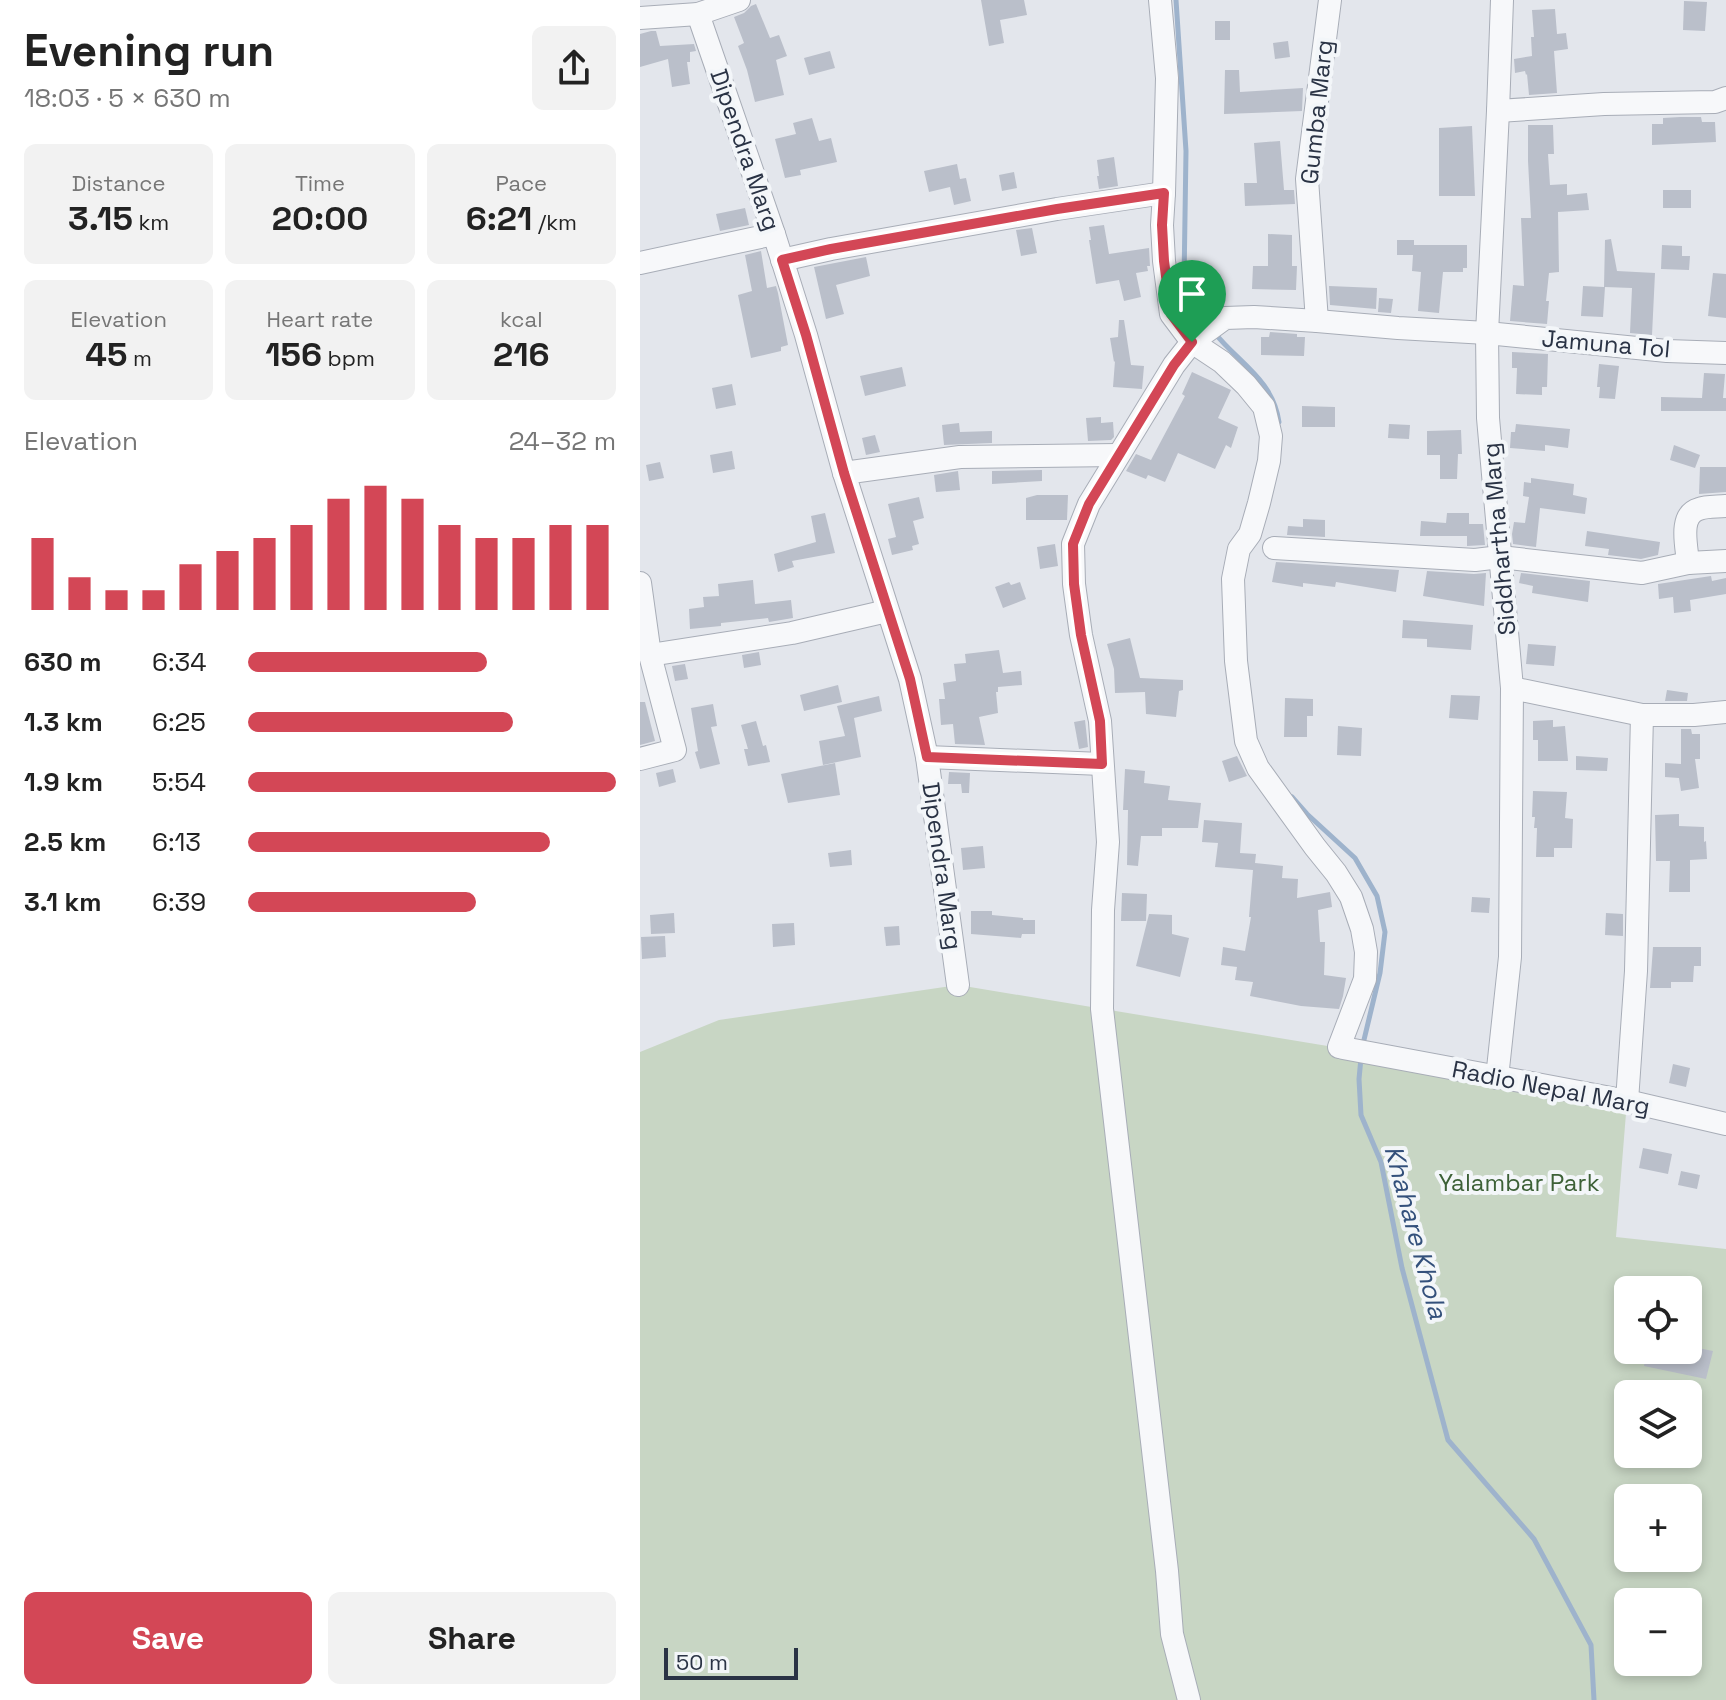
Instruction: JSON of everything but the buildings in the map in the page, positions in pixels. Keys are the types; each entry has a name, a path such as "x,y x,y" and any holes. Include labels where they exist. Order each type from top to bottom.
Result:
{"street":[{"path":"640,18 668,8 698,14 739,0"},
{"path":"1160,0 1167,78 1162,225 1164,261 1171,314 1196,339 1174,365 1118,455 1089,504 1073,544 1074,584 1081,635 1100,721 1108,842 1103,910 1102,1009 1172,1634 1189,1700"},
{"name":"Gumba Marg","path":"1317,321 1307,179 1330,0"},
{"name":"Siddhartha Marg","path":"1497,1078 1510,957 1512,688 1488,418 1487,333 1502,0"},
{"name":"Dipendra Marg","path":"698,14 774,234 844,473 910,679 927,757 958,985"},
{"path":"1498,111 1604,104 1715,102 1726,98"},
{"path":"782,260 1027,214 1164,193"},
{"path":"640,263 774,234"},
{"name":"Jamuna Tol","path":"1196,339 1225,318 1254,317 1487,333 1667,351 1726,353"},
{"name":"Radio Nepal Marg","path":"1196,339 1246,385 1264,407 1271,436 1269,461 1259,503 1250,534 1239,549 1233,579 1241,715 1246,741 1258,768 1336,873 1351,897 1362,929 1366,952 1365,979 1341,1048 1627,1101 1726,1124"},
{"path":"844,473 960,457 1118,455"},
{"path":"1688,563 1685,528 1689,515 1696,509 1726,506"},
{"path":"1274,548 1475,560 1500,557 1642,573 1688,563 1726,561"},
{"path":"640,583 650,655 675,750 640,759"},
{"path":"650,655 792,633 887,611"},
{"path":"1512,688 1642,715 1726,712"},
{"path":"1627,1101 1636,971 1642,715"},
{"path":"927,757 1102,764"}],"green space":[{"name":"Yalambar Park","path":"958,985 1376,1054 1627,1101 1616,1237 1726,1249 1726,1700 640,1700 640,1052 719,1020"}],"waterway":[{"name":"Khahare Khola","path":"1176,0 1186,151 1184,282 1194,306 1208,324"},
{"name":"Khahare Khola","path":"1214,332 1270,394 1279,422"},
{"name":"Khahare Khola","path":"1292,797 1355,858 1377,896 1385,932 1380,973 1363,1044"},
{"name":"Khahare Khola","path":"1361,1058 1361,1115 1381,1162 1402,1268 1448,1440 1534,1539 1591,1645 1594,1700"}],"route":[{"path":"1164,193 1164,261 1171,314 1192,342 1174,365 1089,504 1073,544 1074,584 1081,635 1100,721 1102,764 927,757 910,679 844,473 782,260 1057,209 1164,193"}]}
